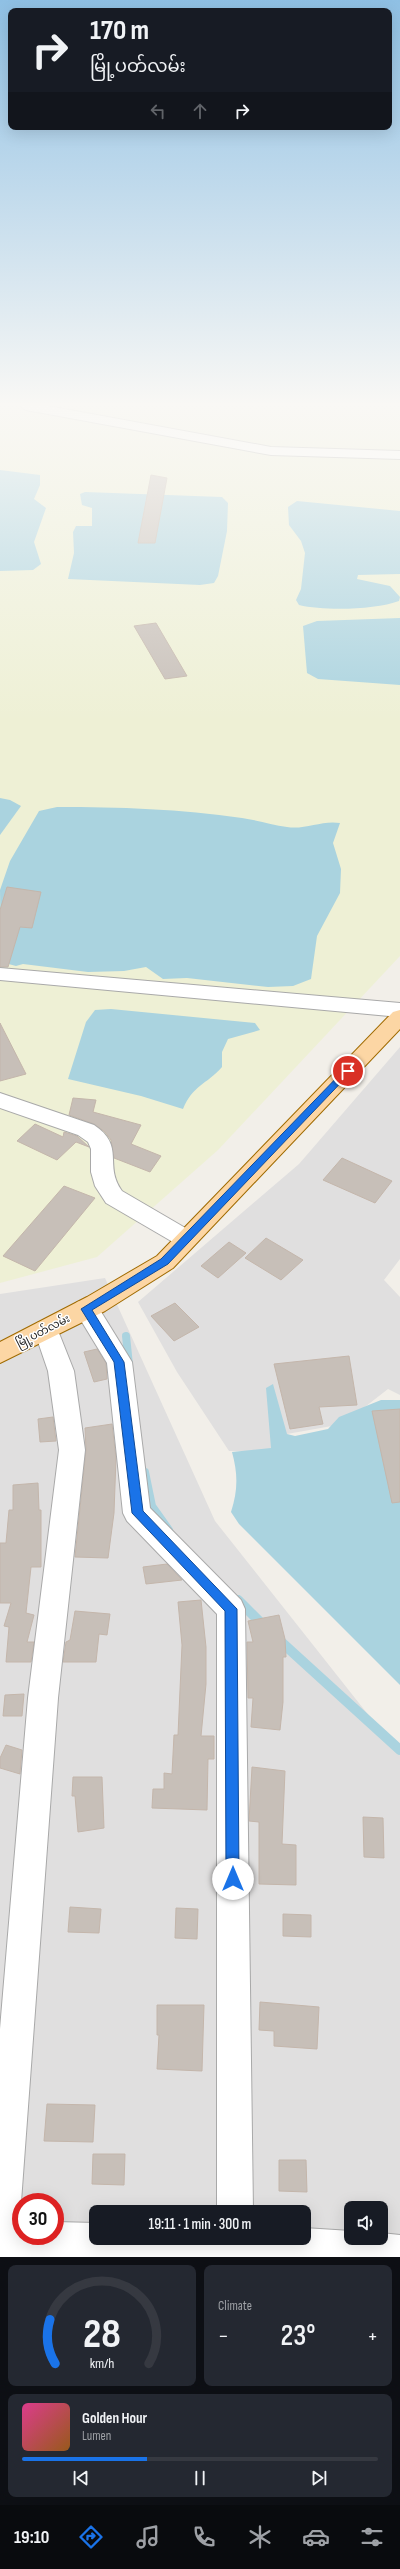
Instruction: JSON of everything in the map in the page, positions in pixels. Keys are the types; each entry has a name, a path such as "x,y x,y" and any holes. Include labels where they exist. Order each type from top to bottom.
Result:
{"main road":[{"name":"မြို့ပတ်လမ်း","path":"0,1353 86,1309 165,1262 400,1017"}],"street":[{"path":"0,974 102,986 294,999 400,1010"},
{"path":"0,1100 86,1130 98,1138 102,1149 102,1172 106,1186 114,1197 186,1239"},
{"path":"86,1309 119,1362 137,1513 231,1609 235,2205"},
{"path":"0,2243 43,1698 72,1450 61,1371 46,1330"},
{"path":"0,2240 89,2239"},
{"path":"311,2244 400,2253"}],"shaded area":[{"path":"400,1047 400,1259 384,1280 400,1297 400,1395 388,1389 343,1424 287,1434 273,1451 229,1451 177,1372 138,1302 299,1164"},
{"path":"105,1278 215,1521 400,1755 400,2257 0,2257 0,1294"}],"green space":[{"path":"0,511 400,511 400,956 218,1150 97,1257 0,1283"}],"water":[{"path":"0,511 45,511 34,542 41,564 33,570 0,571"},
{"path":"92,511 228,511 227,531 218,576 214,583 200,585 68,579 74,553 73,532 76,526 92,526"},
{"path":"288,511 400,511 400,574 358,575 357,579 390,586 400,597 399,601 377,606 349,609 299,605 296,600 301,589 305,553 301,541 289,525"},
{"path":"400,618 400,685 318,679 307,673 303,626 317,621"},
{"path":"0,798 10,800 21,806 0,835"},
{"path":"57,807 127,808 196,812 242,818 294,828 333,822 340,823 333,843 341,869 340,893 317,936 311,979 293,986 268,987 187,978 163,979 146,967 124,971 88,972 23,964 16,966 1,962 0,890 10,861 39,811"},
{"path":"111,1009 255,1023 260,1030 228,1039 222,1052 222,1067 191,1095 183,1109 141,1096 68,1079 86,1022 95,1010"},
{"path":"273,1384 287,1434 295,1436 328,1429 339,1417 381,1400 400,1400 400,1685 239,1524 231,1512 236,1489 235,1468 232,1452 271,1448 266,1388"}],"building":[{"path":"144,511 161,511 155,543 138,543"},
{"path":"156,623 187,676 165,679 134,626"},
{"path":"7,887 41,892 32,928 20,927 8,967 0,967 0,910"},
{"path":"0,1023 26,1074 0,1081"},
{"path":"73,1098 96,1100 93,1112 141,1125 131,1144 161,1156 150,1172 114,1158 111,1140 105,1132 94,1124 69,1115"},
{"path":"35,1124 63,1137 64,1132 77,1136 89,1147 76,1142 57,1160 17,1141"},
{"path":"342,1158 392,1181 375,1203 323,1180"},
{"path":"64,1186 95,1198 35,1271 3,1256"},
{"path":"266,1238 303,1260 281,1280 245,1258"},
{"path":"229,1242 246,1253 218,1278 201,1266"},
{"path":"175,1303 199,1327 174,1341 151,1316"},
{"path":"97,1349 106,1363 107,1379 94,1382 84,1352"},
{"path":"349,1356 357,1405 319,1407 323,1424 290,1429 274,1364"},
{"path":"400,1409 400,1502 392,1503 372,1411"},
{"path":"53,1417 56,1441 40,1442 38,1419"},
{"path":"112,1424 116,1458 114,1513 108,1558 75,1557 86,1450 85,1428"},
{"path":"38,1483 39,1510 41,1510 41,1567 31,1567 26,1613 34,1615 27,1642 34,1642 31,1662 6,1662 9,1627 4,1626 11,1603 0,1603 0,1543 6,1543 9,1510 13,1510 13,1485"},
{"path":"167,1564 182,1580 146,1584 143,1567"},
{"path":"201,1600 206,1647 206,1684 201,1736 214,1736 214,1759 208,1759 207,1810 152,1808 153,1789 164,1789 164,1773 172,1774 174,1735 178,1735 182,1645 178,1602"},
{"path":"75,1611 110,1614 107,1635 99,1634 96,1662 63,1662 66,1642 70,1640"},
{"path":"279,1615 285,1639 286,1657 283,1657 283,1702 280,1730 251,1727 253,1698 248,1698 247,1642 253,1642 248,1621"},
{"path":"24,1694 22,1716 3,1716 5,1695"},
{"path":"6,1745 22,1750 20,1774 0,1768 0,1758"},
{"path":"252,1767 285,1771 282,1844 296,1845 296,1885 259,1884 259,1822 249,1821"},
{"path":"73,1777 102,1777 104,1828 78,1832 75,1796 72,1796"},
{"path":"363,1817 383,1818 384,1858 364,1857"},
{"path":"70,1907 101,1909 99,1933 68,1932"},
{"path":"176,1908 198,1909 197,1939 175,1938"},
{"path":"283,1914 311,1915 311,1937 283,1936"},
{"path":"260,2002 319,2007 317,2049 274,2046 274,2031 259,2030"},
{"path":"157,2005 204,2005 202,2071 157,2069 159,2035 157,2035"},
{"path":"47,2104 95,2105 93,2142 44,2141"},
{"path":"93,2154 125,2154 124,2185 92,2184"},
{"path":"279,2160 306,2160 307,2192 279,2191"}],"waterway":[{"path":"126,1336 129,1365"},
{"path":"145,1472 152,1506 169,1530"},
{"path":"238,1600 263,1625"},
{"path":"278,1639 400,1750"}],"route":[{"path":"233,1879 231,1609 137,1513 128,1449 119,1362 86,1309 165,1262 348,1071"}]}
